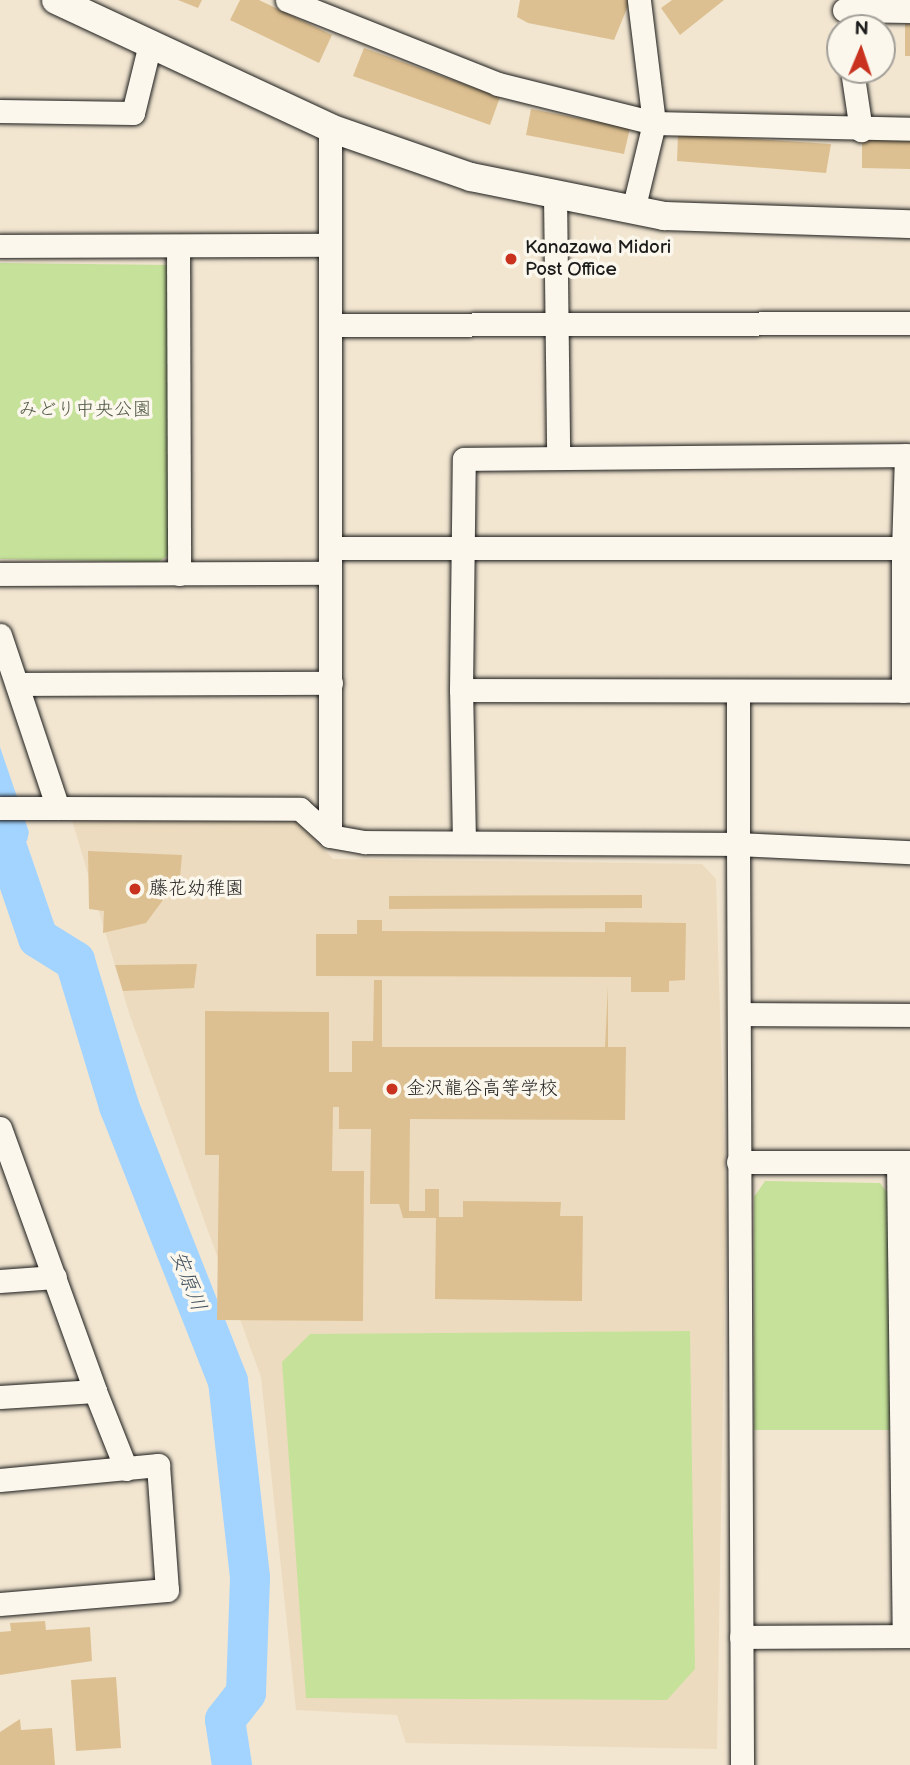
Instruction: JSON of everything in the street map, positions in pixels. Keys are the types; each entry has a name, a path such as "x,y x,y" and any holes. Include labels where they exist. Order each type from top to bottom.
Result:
{"street":[{"path":"56,0 330,128 471,177 633,210 910,224"},
{"path":"287,0 498,84 654,123 861,130 910,129"},
{"path":"633,210 654,123 639,0"},
{"path":"845,13 910,11"},
{"path":"0,111 133,113 150,44"},
{"path":"854,84 861,130"},
{"path":"330,128 330,836"},
{"path":"555,194 558,458"},
{"path":"0,246 330,245"},
{"path":"178,246 179,574"},
{"path":"331,325 556,320 910,323"},
{"path":"461,690 907,691 903,548 906,455 464,458 461,690 464,842"},
{"path":"330,548 903,548"},
{"path":"0,573 331,573"},
{"path":"0,635 17,684 49,808"},
{"path":"17,684 331,683"},
{"path":"738,691 742,1765"},
{"path":"0,808 300,809 330,836 464,842 738,845 910,852"},
{"path":"740,1014 910,1015"},
{"path":"0,1128 6,1163 55,1277 126,1469"},
{"path":"738,1162 904,1162 907,1636 741,1637"},
{"path":"0,1280 55,1277"},
{"path":"0,1397 95,1391"},
{"path":"0,1480 158,1465 167,1590 0,1604"}],"shaded area":[{"path":"296,819 333,859 702,864 716,879 726,1214 717,1749 406,1743 397,1715 296,1710 261,1377 129,1013 72,820"}],"green space":[{"name":"みどり中央公園","path":"0,263 171,265 169,555 158,562 0,559"},
{"path":"765,1181 880,1183 889,1195 891,1430 754,1430 754,1197"},
{"path":"690,1331 695,1669 667,1700 306,1698 282,1362 310,1334"}],"water":[{"path":"0,747 29,832 27,841 0,841"}],"building":[{"path":"178,0 202,0 198,8"},
{"path":"240,0 259,0 332,35 319,63 230,20"},
{"path":"520,0 630,1 614,40 528,23 517,17"},
{"path":"672,0 724,0 680,35 661,8"},
{"path":"905,24 910,24 910,56 905,56"},
{"path":"364,48 500,97 490,125 353,76"},
{"path":"531,109 630,128 624,154 526,135"},
{"path":"678,134 831,144 826,173 677,161"},
{"path":"862,137 910,138 910,169 862,168"},
{"path":"88,851 182,855 180,877 146,923 103,933 104,911 89,909"},
{"path":"642,895 642,908 389,909 389,896"},
{"path":"357,920 382,920 382,931 605,932 605,922 686,923 685,980 669,981 669,992 631,992 631,977 316,976 316,934 357,934"},
{"path":"197,964 194,988 123,991 115,965"},
{"path":"374,980 382,980 382,1047 605,1047 608,986 608,1047 626,1047 625,1120 410,1119 409,1211 425,1211 425,1189 439,1189 439,1217 463,1217 463,1201 561,1202 560,1216 583,1216 582,1301 435,1299 436,1218 403,1218 399,1204 370,1204 371,1129 339,1129 339,1107 333,1107 332,1171 364,1171 363,1321 217,1320 219,1155 205,1155 205,1011 329,1012 329,1072 352,1072 352,1041 373,1041"},
{"path":"45,1621 46,1630 90,1627 92,1661 0,1675 0,1632 11,1631 10,1623"},
{"path":"116,1677 121,1748 76,1751 71,1680"},
{"path":"20,1719 21,1730 52,1728 55,1765 0,1765 0,1732"}],"waterway":[{"name":"安原川","path":"0,827 38,938 75,961 119,1106 228,1381 250,1578 246,1693 225,1720 232,1765"}],"place":[{"name":"Kanazawa Midori Post Office","path":"511,259"},
{"name":"藤花幼稚園","path":"135,889"},
{"name":"金沢龍谷高等学校","path":"392,1089"}]}
